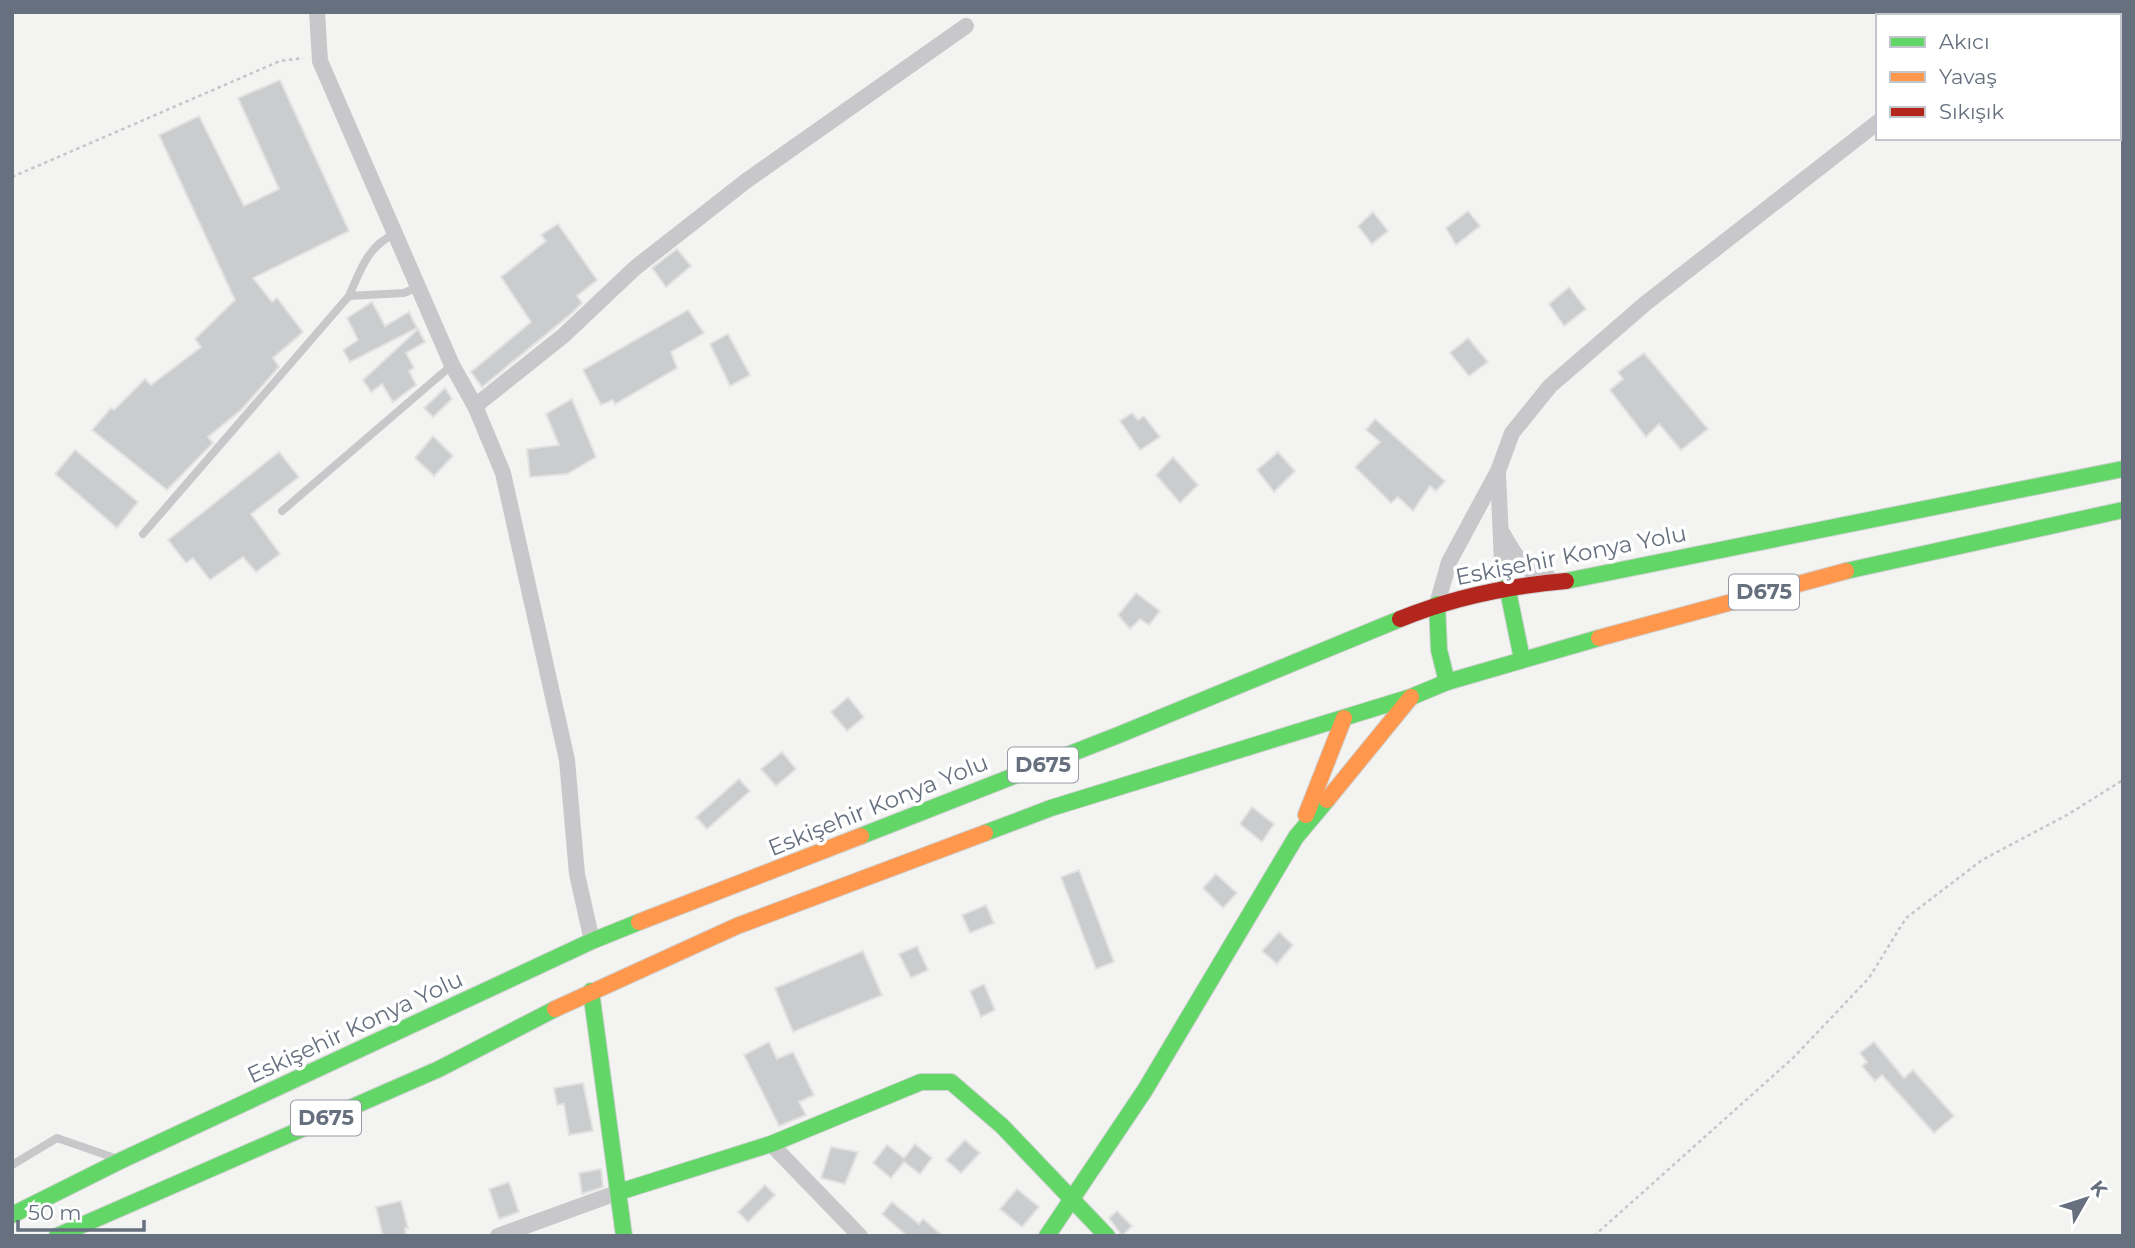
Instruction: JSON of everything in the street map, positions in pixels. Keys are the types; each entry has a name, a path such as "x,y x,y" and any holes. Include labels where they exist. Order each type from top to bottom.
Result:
{"main road":[{"name":"Eskişehir Konya Yolu","path":"12,1215 122,1160 592,941 1108,739 1437,604 1507,586 1571,580 2123,469"},
{"name":"D675","path":"57,1236 439,1069 591,991 737,926 1051,808 1411,697 1447,682 1522,659 1801,581 2123,510"},
{"path":"1507,586 1522,659"},
{"path":"1437,604 1439,650 1447,682"},
{"path":"1047,1236 1145,1090 1299,834 1411,697"},
{"path":"1299,834 1344,718"},
{"path":"591,991 624,1236"},
{"path":"619,1192 771,1144 921,1082 951,1082 1002,1126 1107,1236"}],"street":[{"path":"317,12 320,61 452,365 475,406 503,473 567,760 577,874 592,941"},
{"path":"475,406 563,337 635,268 746,181 966,26"},
{"path":"1437,604 1449,562 1498,471 1512,433 1550,386 1646,303 1876,124"},
{"path":"1498,471 1500,531 1507,586"},
{"path":"1500,531 1517,560 1536,575 1571,580"},
{"path":"771,1144 860,1236"},
{"path":"498,1236 619,1192"}],"lane":[{"path":"143,534 349,296 366,258 383,239 395,234"},
{"path":"349,296 404,293 418,288"},
{"path":"282,511 452,365"},
{"path":"12,1165 57,1138 122,1160"}],"path":[{"path":"12,177 280,61 308,57 320,61"},
{"path":"1594,1236 1793,1058 1869,978 1906,918 1982,859 2067,815 2123,780"}],"building":[{"path":"280,80 349,231 253,278 272,302 277,298 303,332 273,358 279,367 241,410 208,437 213,443 167,490 92,430 111,408 114,410 145,379 151,385 201,347 195,339 235,300 159,135 199,116 244,206 279,189 238,98"},
{"path":"1468,211 1480,226 1456,245 1446,228"},
{"path":"1373,212 1388,231 1372,244 1358,226"},
{"path":"558,224 597,280 577,296 582,303 572,313 482,387 471,372 531,322 501,277 546,241 541,235"},
{"path":"677,249 691,266 666,287 652,268"},
{"path":"1569,287 1586,309 1564,326 1549,304"},
{"path":"372,302 385,326 409,312 417,328 350,362 343,350 358,340 347,318"},
{"path":"688,310 704,333 671,352 677,368 615,404 613,400 601,405 583,370"},
{"path":"418,329 425,342 406,353 414,368 409,371 416,385 393,402 382,384 371,392 363,380"},
{"path":"728,334 750,375 730,386 710,344"},
{"path":"1468,338 1488,362 1469,376 1450,353"},
{"path":"1644,353 1708,429 1681,450 1659,424 1646,437 1610,390 1623,379 1618,372"},
{"path":"445,388 452,399 433,417 424,408"},
{"path":"572,399 596,457 567,474 530,477 527,449 559,445 546,414"},
{"path":"1132,413 1138,420 1144,416 1160,437 1140,450 1120,421"},
{"path":"1375,419 1445,481 1436,491 1430,486 1413,511 1398,497 1391,503 1355,467 1380,442 1366,430"},
{"path":"433,436 453,456 434,476 415,458"},
{"path":"75,450 138,502 117,528 55,474"},
{"path":"279,452 299,477 251,514 280,554 256,572 243,557 210,580 193,558 186,563 168,540"},
{"path":"1278,452 1295,471 1274,492 1257,470"},
{"path":"1173,457 1198,485 1180,503 1156,475"},
{"path":"1136,593 1160,611 1149,625 1140,619 1130,629 1118,615"},
{"path":"848,697 864,717 847,731 831,712"},
{"path":"782,752 796,769 776,786 761,769"},
{"path":"739,779 750,791 707,829 696,817"},
{"path":"1252,807 1274,824 1262,842 1240,824"},
{"path":"1079,870 1114,962 1096,969 1061,877"},
{"path":"1216,874 1237,893 1223,908 1203,888"},
{"path":"986,905 994,923 970,933 962,915"},
{"path":"1279,932 1293,945 1277,964 1262,951"},
{"path":"917,946 928,970 911,978 899,954"},
{"path":"863,951 882,995 793,1032 775,988"},
{"path":"984,984 995,1010 981,1017 970,991"},
{"path":"769,1042 777,1059 793,1052 814,1095 799,1102 806,1115 779,1126 744,1055"},
{"path":"1874,1042 1904,1078 1913,1070 1954,1116 1934,1133 1882,1075 1875,1081 1862,1066 1867,1062 1860,1053"},
{"path":"583,1083 593,1131 569,1135 564,1104 557,1105 554,1088"},
{"path":"965,1140 980,1153 961,1173 946,1160"},
{"path":"915,1144 932,1158 920,1174 904,1162 891,1178 873,1163 887,1145 904,1158"},
{"path":"831,1147 858,1152 845,1184 821,1178"},
{"path":"601,1169 603,1187 582,1194 579,1173"},
{"path":"509,1182 519,1212 499,1219 489,1189"},
{"path":"765,1185 775,1195 748,1222 738,1212"},
{"path":"1017,1189 1039,1207 1022,1227 1000,1209"},
{"path":"401,1201 408,1228 405,1228 406,1236 383,1236 376,1207"},
{"path":"892,1202 919,1224 923,1219 943,1236 907,1236 882,1214"},
{"path":"1117,1211 1132,1226 1122,1236 1109,1218"}],"traffic: fast":[{"path":"1566,581 2123,469"},
{"path":"1846,571 2123,510"},
{"path":"1507,586 1522,659"},
{"path":"1437,604 1439,650 1447,682"},
{"path":"861,836 1121,734 1400,619"},
{"path":"985,833 1051,808 1411,697 1447,682 1599,638"},
{"path":"1047,1236 1145,1090 1296,837 1327,800"},
{"path":"12,1215 122,1160 592,941 639,922"},
{"path":"591,991 624,1236"},
{"path":"57,1236 439,1069 555,1009"},
{"path":"619,1192 771,1144 921,1082 951,1082 1002,1126 1107,1236"}],"traffic: slow":[{"path":"1599,638 1846,571"},
{"path":"1327,800 1411,697"},
{"path":"1306,815 1344,718"},
{"path":"555,1009 737,926 985,833"},
{"path":"639,922 861,836"}],"traffic: jam":[{"path":"1400,619 1440,604 1481,594 1566,581"}]}
